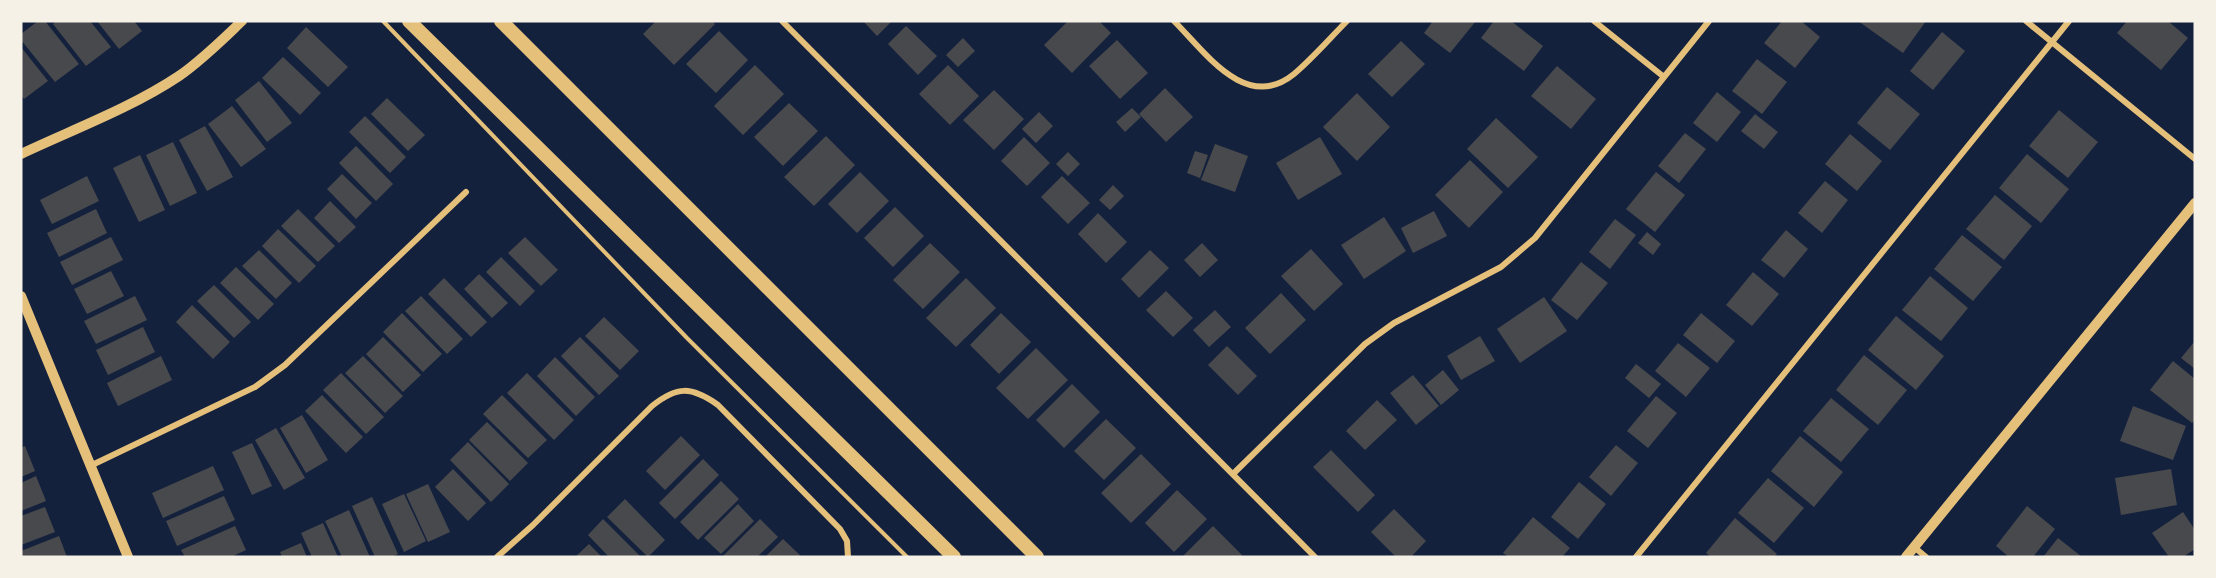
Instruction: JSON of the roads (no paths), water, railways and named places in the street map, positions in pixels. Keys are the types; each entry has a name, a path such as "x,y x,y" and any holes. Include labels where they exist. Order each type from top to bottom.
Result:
{"main road":[{"path":"409,21 954,557"},
{"path":"501,21 1037,557"}],"street":[{"path":"21,154 137,100 180,75 242,21"},
{"path":"782,21 1315,557"},
{"path":"1174,21 1225,72 1240,82 1256,87 1272,86 1294,74 1347,21"},
{"path":"1594,21 1664,77"},
{"path":"1233,474 1365,344 1394,323 1482,278 1518,255 1709,21"},
{"path":"2026,21 2195,159"},
{"path":"1636,557 2069,21"},
{"path":"90,466 255,387 285,365 466,192"},
{"path":"1906,557 2195,203"},
{"path":"21,296 128,557"},
{"path":"497,557 534,525 652,406 677,390 704,395 718,405 840,529 847,541 848,557"},
{"path":"1914,547 1926,557"}]}
